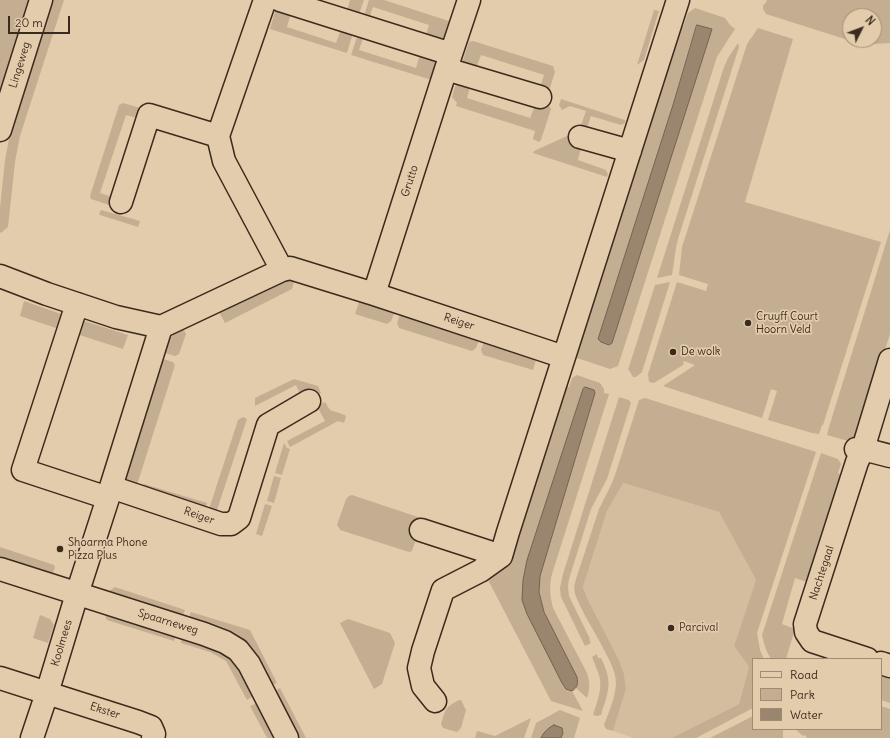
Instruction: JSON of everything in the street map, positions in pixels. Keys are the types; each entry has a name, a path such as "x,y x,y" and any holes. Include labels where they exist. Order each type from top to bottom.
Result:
{"street":[{"name":"Lingeweg","path":"0,130 41,0"},
{"path":"265,0 218,136 224,161 282,270"},
{"path":"280,0 540,97"},
{"name":"Grutto","path":"374,294 469,0"},
{"path":"435,701 423,686 419,668 423,650 443,590 480,570 501,556 678,0"},
{"path":"121,202 149,115 218,136"},
{"path":"580,137 630,151"},
{"name":"Reiger","path":"161,327 282,270 290,268 374,294 564,357"},
{"path":"0,276 47,294 116,317 161,327 77,594"},
{"name":"Reiger","path":"77,304 23,470 110,492 221,524 231,524 239,518 268,425 309,400"},
{"name":"Nachtegaal","path":"864,658 812,642 806,632 805,624 857,462 859,449 890,360"},
{"path":"859,449 890,456"},
{"path":"421,530 501,556"},
{"name":"Spaarneweg","path":"0,569 225,642 238,650 249,664 287,738"},
{"name":"Koolmees","path":"32,738 77,594"},
{"path":"0,678 47,693"},
{"name":"Ekster","path":"47,693 151,727 154,734 153,738"}],"shaded area":[{"name":"Parcival","path":"622,483 719,512 756,580 734,646 749,667 739,704 673,738 634,738 613,731 626,689 624,674 619,660 588,600 583,587 607,511"}],"green space":[{"path":"0,0 30,0 0,94"},
{"path":"52,0 64,0 20,136 15,162 8,227 0,233 0,208 5,160 10,134"},
{"path":"350,0 364,0 358,17 346,14"},
{"path":"369,0 384,0 449,21 452,25 446,46 425,39 429,25 373,7 368,21 363,19"},
{"path":"767,0 890,0 890,43 882,44 882,8 842,8 842,38 766,14 763,9 763,5"},
{"path":"276,8 291,13 287,27 336,43 341,29 353,33 347,53 270,29"},
{"path":"695,8 725,18 735,29 717,57 618,366 610,369 577,358 573,351 678,25 683,27 688,13","holes":["697,25 712,29 612,343 608,345 598,339"]},
{"path":"654,10 659,11 644,60 637,65"},
{"path":"758,28 793,39 745,202 881,242 819,434 768,420 777,391 771,389 762,418 663,386 695,365 684,361 683,365 654,383 649,382 648,374 677,282 706,291 708,284 679,275 682,247 747,44"},
{"path":"358,34 364,36 359,50 416,68 420,54 441,60 435,81 351,55"},
{"path":"473,41 553,66 555,72 548,94 539,90 544,75 481,55 476,68 462,63 469,42"},
{"path":"738,43 739,47 678,239 672,275 657,278 724,67"},
{"path":"457,80 471,84 467,98 530,118 536,103 539,101 549,105 551,109 541,140 539,142 533,139 535,131 456,106 457,103 452,97"},
{"path":"561,99 625,120 625,123 621,125 591,116 586,131 579,131 586,111 570,106 562,110 559,105"},
{"path":"123,103 140,108 137,118 126,115 100,193 115,198 112,206 91,199 90,196 119,105"},
{"path":"567,136 580,140 582,144 578,160 606,170 608,174 607,177 533,153 534,151"},
{"path":"101,210 140,221 138,227 100,215"},
{"path":"890,230 890,334 857,439 851,442 827,435"},
{"path":"295,278 292,289 225,323 218,310 277,280"},
{"path":"670,282 642,372 636,377 633,377 628,370 655,285"},
{"path":"360,299 395,311 391,321 387,324 355,314"},
{"path":"24,301 70,317 65,331 20,316"},
{"path":"401,312 480,338 476,348 472,351 399,328 397,323"},
{"path":"75,318 128,335 123,349 70,332"},
{"path":"183,328 186,334 179,354 175,356 162,352 170,338"},
{"path":"485,339 537,356 533,370 483,355 481,350"},
{"path":"160,358 173,362 175,365 137,485 120,483"},
{"path":"577,375 600,383 604,389 604,393 609,394 552,574 550,591 553,608 587,673 589,679 589,692 587,698 576,688 578,684 544,612 539,592 540,576 595,394 594,390 583,389 527,560 523,580 523,600 566,689 572,691 583,711 551,701 486,576 563,385 569,387 572,378"},
{"path":"294,379 318,386 321,393 313,397 300,394 296,385 255,406 255,398"},
{"path":"619,397 629,400 631,403 607,479 591,509 568,586 569,596 590,639 591,643 585,646 561,597 560,588 563,574"},
{"path":"645,398 816,452 757,633 760,650 764,658 752,658 752,709 696,738 672,738 739,704 749,667 734,646 756,580 719,512 623,483 607,511 583,587 588,600 619,660 624,674 626,689 613,731 606,729 604,725 612,705 616,684 615,674 575,594 574,587 576,579 599,509 612,483 639,400"},
{"path":"325,402 330,410 345,415 346,417 344,423 338,421 290,447 287,441 325,421 317,406"},
{"path":"243,417 247,419 216,513 209,509 238,420"},
{"path":"284,443 287,448 290,449 282,475 275,473"},
{"path":"821,453 838,459 841,464 838,473 844,476 810,583 795,578 782,624 795,629 786,658 770,658 765,647 762,635"},
{"path":"274,476 281,478 274,503 267,501"},
{"path":"144,484 207,503 205,510 143,486"},
{"path":"352,495 421,518 422,521 412,551 409,552 340,530 337,525 346,499"},
{"path":"265,504 272,506 262,536 256,534"},
{"path":"0,547 54,565 55,567 53,573 0,557"},
{"path":"115,587 185,610 183,615 109,591"},
{"path":"191,612 250,630 277,683 272,685 256,654 242,638 224,627 189,617"},
{"path":"104,613 176,635 174,641 107,620"},
{"path":"40,615 50,619 54,625 48,643 33,638"},
{"path":"348,619 390,633 395,643 382,684 374,689 340,623"},
{"path":"182,638 225,652 237,665 253,696 247,700 226,661 210,652 181,643"},
{"path":"597,654 598,658 601,658 605,667 608,680 608,692 601,715 597,716 593,715 600,689 600,678 592,657"},
{"path":"882,671 890,674 890,703 882,700"},
{"path":"280,688 306,738 299,738 275,691"},
{"path":"461,700 466,710 461,728 457,732 443,728 441,724 446,709"},
{"path":"257,703 275,738 267,738 250,706"},
{"path":"882,706 890,709 890,738 807,738 805,735 803,736 796,730 882,730"},
{"path":"560,710 580,718 574,738 561,738 563,733 542,735 541,738 531,738 536,723"},
{"path":"752,717 752,730 783,730 783,738 710,738"},
{"path":"531,718 524,738 475,738 477,731 495,736"}],"water":[{"path":"697,25 712,29 612,343 609,345 598,339"},
{"path":"585,387 594,390 595,393 540,576 539,592 544,612 577,677 577,685 572,691 566,689 562,683 527,614 522,600 523,580 527,560 583,389"},
{"path":"554,725 562,728 563,733 561,738 541,738 546,730"}],"place":[{"name":"Cruyff Court Hoorn Veld","path":"748,323"},
{"name":"De wolk","path":"673,352"},
{"name":"Shoarma Phone Pizza Plus","path":"60,549"},
{"name":"Parcival","path":"671,628"}]}
